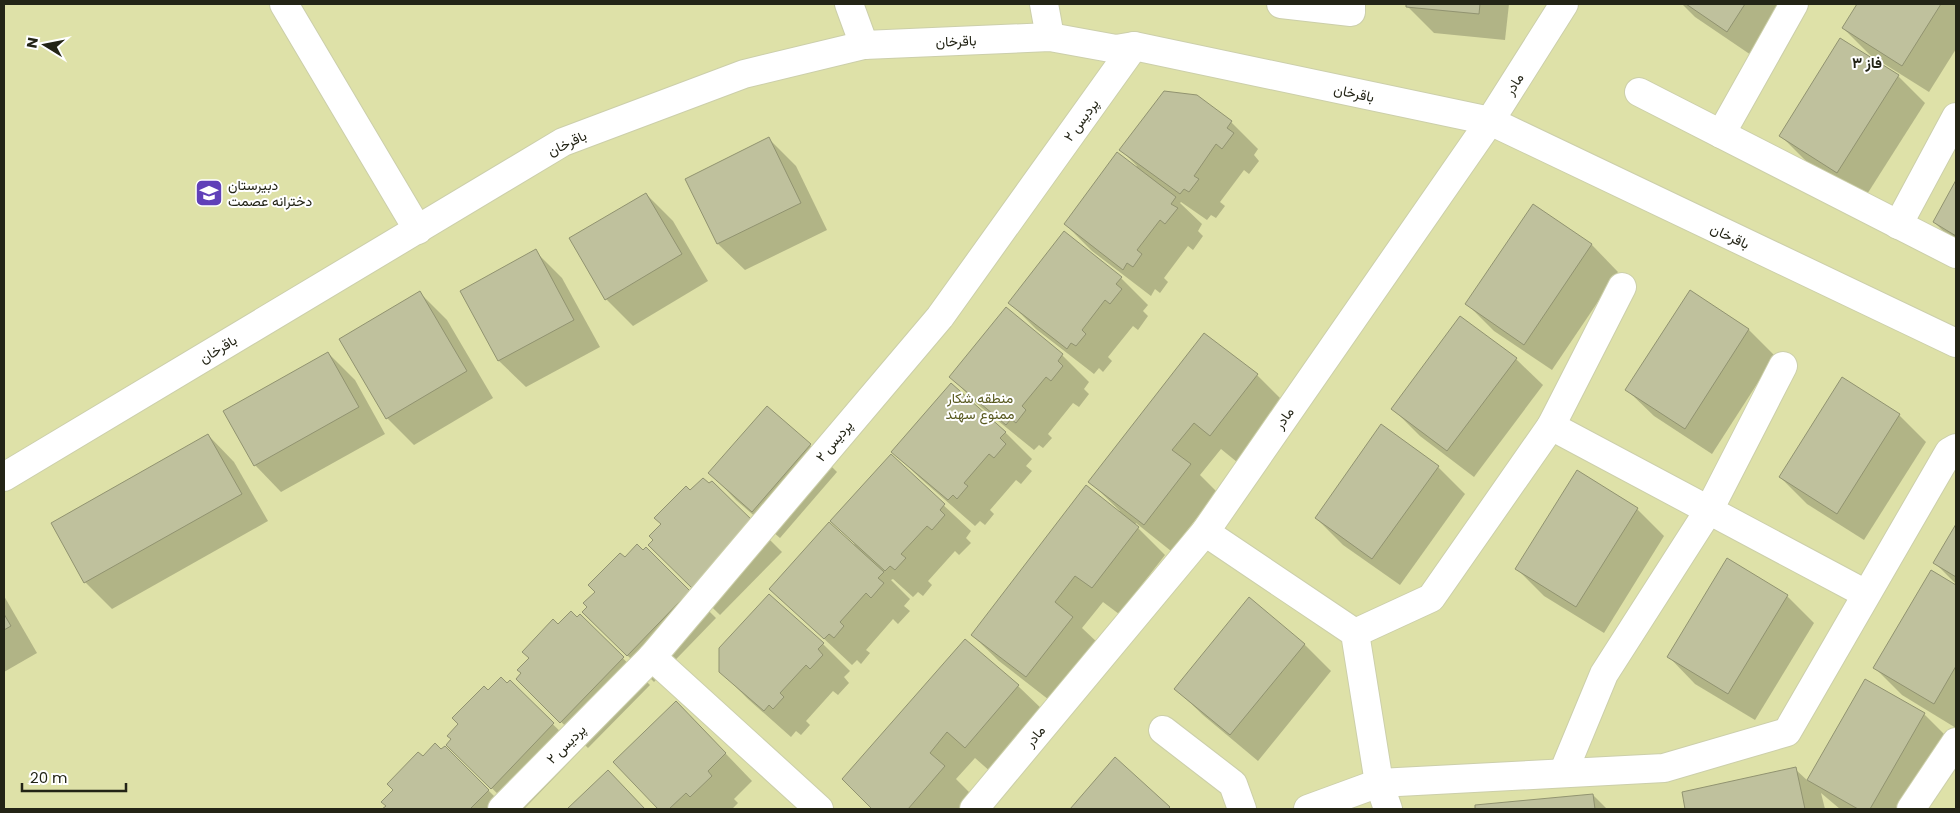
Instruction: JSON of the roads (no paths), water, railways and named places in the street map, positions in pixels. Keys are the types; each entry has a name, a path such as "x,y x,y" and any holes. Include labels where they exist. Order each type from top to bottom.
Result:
{"street":[{"path":"284,4 418,230"},
{"path":"849,4 864,45"},
{"path":"1044,4 1050,37"},
{"path":"1281,4 1351,12 1352,4"},
{"name":"مادر","path":"974,809 1205,532 1490,121 1564,4"},
{"path":"1720,134 1794,4"},
{"name":"باقرخان","path":"4,477 563,142 744,74 864,45 1050,37 1116,49 1134,46 1490,121 1956,343"},
{"name":"پردیس ۲","path":"502,809 652,657 940,316 1134,46"},
{"path":"1639,92 1956,254"},
{"path":"1898,225 1956,117"},
{"path":"1355,633 1431,598 1551,426 1622,287"},
{"path":"1563,774 1604,674 1709,510 1782,366"},
{"path":"1551,426 1866,594"},
{"path":"1308,809 1379,783 1664,768 1787,732 1949,452 1956,448"},
{"path":"1205,532 1355,633 1379,783 1388,809"},
{"path":"652,657 819,809"},
{"path":"1163,730 1233,784 1242,809"},
{"path":"1911,809 1956,742"}],"place":[{"name":"دبیرستان دخترانه عصمت","path":"209,193"}],"district":[{"name":"فاز ۳","path":"1867,63"}],"park label":[{"name":"منطقه شکار ممنوع سهند","path":"980,406"}]}
